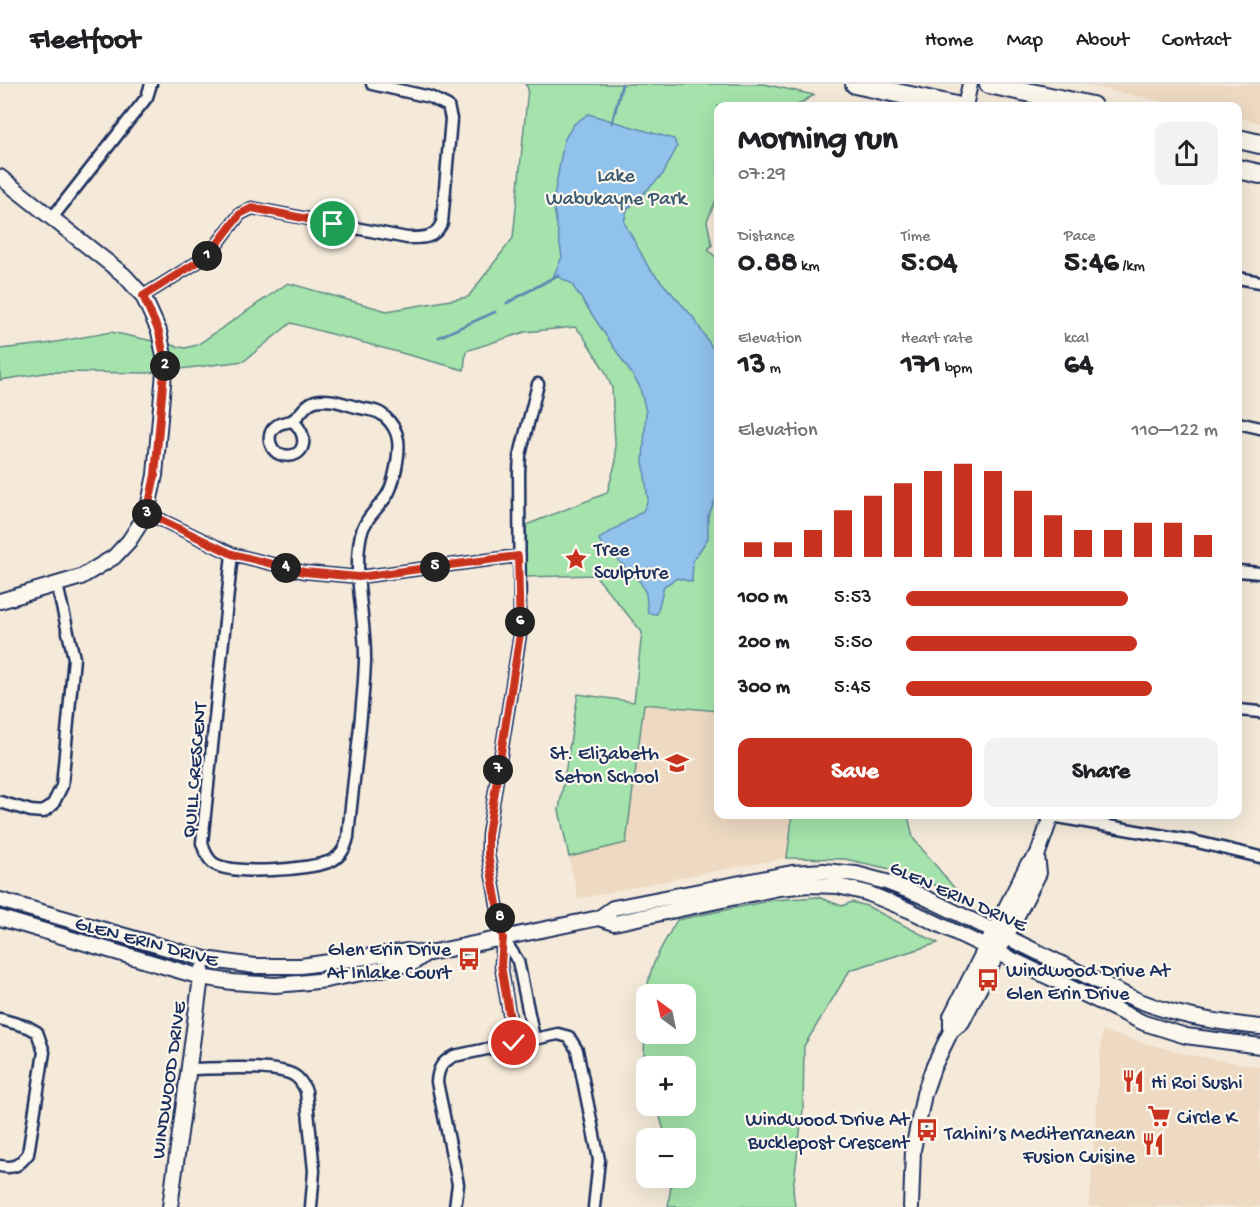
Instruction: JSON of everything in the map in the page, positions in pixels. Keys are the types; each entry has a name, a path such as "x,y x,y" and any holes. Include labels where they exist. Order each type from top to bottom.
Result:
{"main road":[{"path":"855,84 938,102"},
{"path":"989,84 1073,102"},
{"path":"1242,140 1260,144"},
{"path":"1242,170 1260,174"}],"street":[{"path":"52,218 147,97 151,84"},
{"path":"143,296 209,255 240,214 252,208 407,238 431,237 438,231 442,223 451,119 448,106 430,97 372,84"},
{"path":"966,102 970,84"},
{"path":"0,177 124,275 143,296 159,332 165,361 155,475 147,513 129,541 114,557 81,577 0,602"},
{"path":"1242,279 1260,282"},
{"path":"514,1043 501,965 503,938 488,854 488,835 520,634 518,556 520,455 538,384"},
{"name":"QUILL CRESCENT","path":"232,554 202,843 212,863 225,868 297,869 334,859 346,845 365,665 358,551 362,530 387,496 394,480 398,440 394,428 381,413 328,400 317,400 307,405 292,420"},
{"path":"1242,424 1260,428"},
{"path":"147,513 232,554 304,572 359,577 518,556"},
{"path":"1242,571 1260,573"},
{"path":"0,802 31,811 44,812 53,804 63,786 74,658 57,585"},
{"path":"1242,710 1260,712"},
{"path":"911,1207 910,1178 918,1122 933,1068 951,1030 962,1022 1000,934 1039,873 1037,856 1051,819"},
{"path":"1074,819 1193,841 1260,857"},
{"name":"GLEN ERIN DRIVE","path":"719,894 808,871 856,874 913,892 1151,1005 1190,1017 1260,1027"},
{"name":"GLEN ERIN DRIVE","path":"0,900 205,959 255,966 277,966 326,964 408,951 424,954 599,918 613,908 794,886 838,886 888,901 1144,1023 1186,1036 1260,1046"},
{"name":"GLEN ERIN DRIVE","path":"0,918 201,977 254,984 326,980 413,963 424,954"},
{"path":"503,938 518,961 534,1038"},
{"name":"WINDWOOD DRIVE","path":"170,1207 205,959"},
{"path":"0,1019 28,1026 37,1032 44,1052 28,1154 19,1165 11,1168 0,1166"},
{"path":"455,1207 458,1184 437,1082 438,1070 444,1061 454,1056 558,1034 569,1037 577,1050 599,1160 594,1207"},
{"path":"189,1069 278,1069 297,1077 306,1091 314,1171 311,1207"}],"shaded area":[{"path":"1080,84 1260,84 1260,123 1242,119 1242,102 1164,102"},
{"name":"St. Elizabeth Seton School","path":"644,704 714,711 714,819 792,819 787,858 578,899 569,857 626,843"},
{"path":"1102,1031 1185,1054 1260,1067 1260,1207 1089,1207"}],"green space":[{"name":"Lake Wabukayne Park","path":"525,84 764,84 814,95 803,102 714,102 714,204 707,221 712,245 708,250 714,255 714,711 644,704 626,843 569,857 559,810 578,694 634,702 642,632 595,575 526,577 526,525 607,493 616,461 612,388 605,371 582,334 575,327 525,332 466,351 464,370 291,323 244,361 148,373 51,372 0,380 0,349 45,344 111,332 185,348 197,345 288,283 387,311 468,297 513,238 528,88"},
{"path":"791,819 909,819 913,838 956,890 946,889 886,868 845,859 787,858"},
{"path":"818,897 842,906 852,902 867,906 938,943 850,970 804,1046 803,1109 793,1189 795,1207 668,1207 671,1188 696,1188 696,1128 663,1128 660,1116 696,1116 696,1056 644,1056 644,1044 696,1044 696,984 648,984 650,974 677,920 773,900"}],"water":[{"path":"588,114 674,139 677,147 663,174 627,210 624,222 649,268 693,317 714,351 714,503 708,516 708,538 693,561 692,582 677,578 664,586 657,614 648,613 646,594 641,583 599,539 643,511 648,500 643,460 646,411 639,385 571,283 554,275 562,257 553,202 564,140 574,124"}],"waterway":[{"path":"612,123 622,84"},
{"path":"507,303 558,275"},
{"path":"439,337 495,312"}],"place":[{"name":"Tree Sculpture","path":"576,559"},
{"name":"St. Elizabeth Seton School","path":"677,763"},
{"name":"Glen Erin Drive At Inlake Court","path":"469,959"},
{"name":"Windwood Drive At Glen Erin Drive","path":"988,980"},
{"name":"Hi Roi Sushi","path":"1133,1081"},
{"name":"Circle K","path":"1159,1116"},
{"name":"Windwood Drive At Bucklepost Crescent","path":"927,1130"},
{"name":"Tahini’s Mediterranean Fusion Cuisine","path":"1153,1144"}],"route":[{"path":"333,224 252,208 240,214 232,222 209,255 143,296 155,318 163,342 165,361 155,475 147,513 232,554 304,572 359,577 518,556 520,634 488,835 488,854 503,938 501,965 514,1043"}]}
